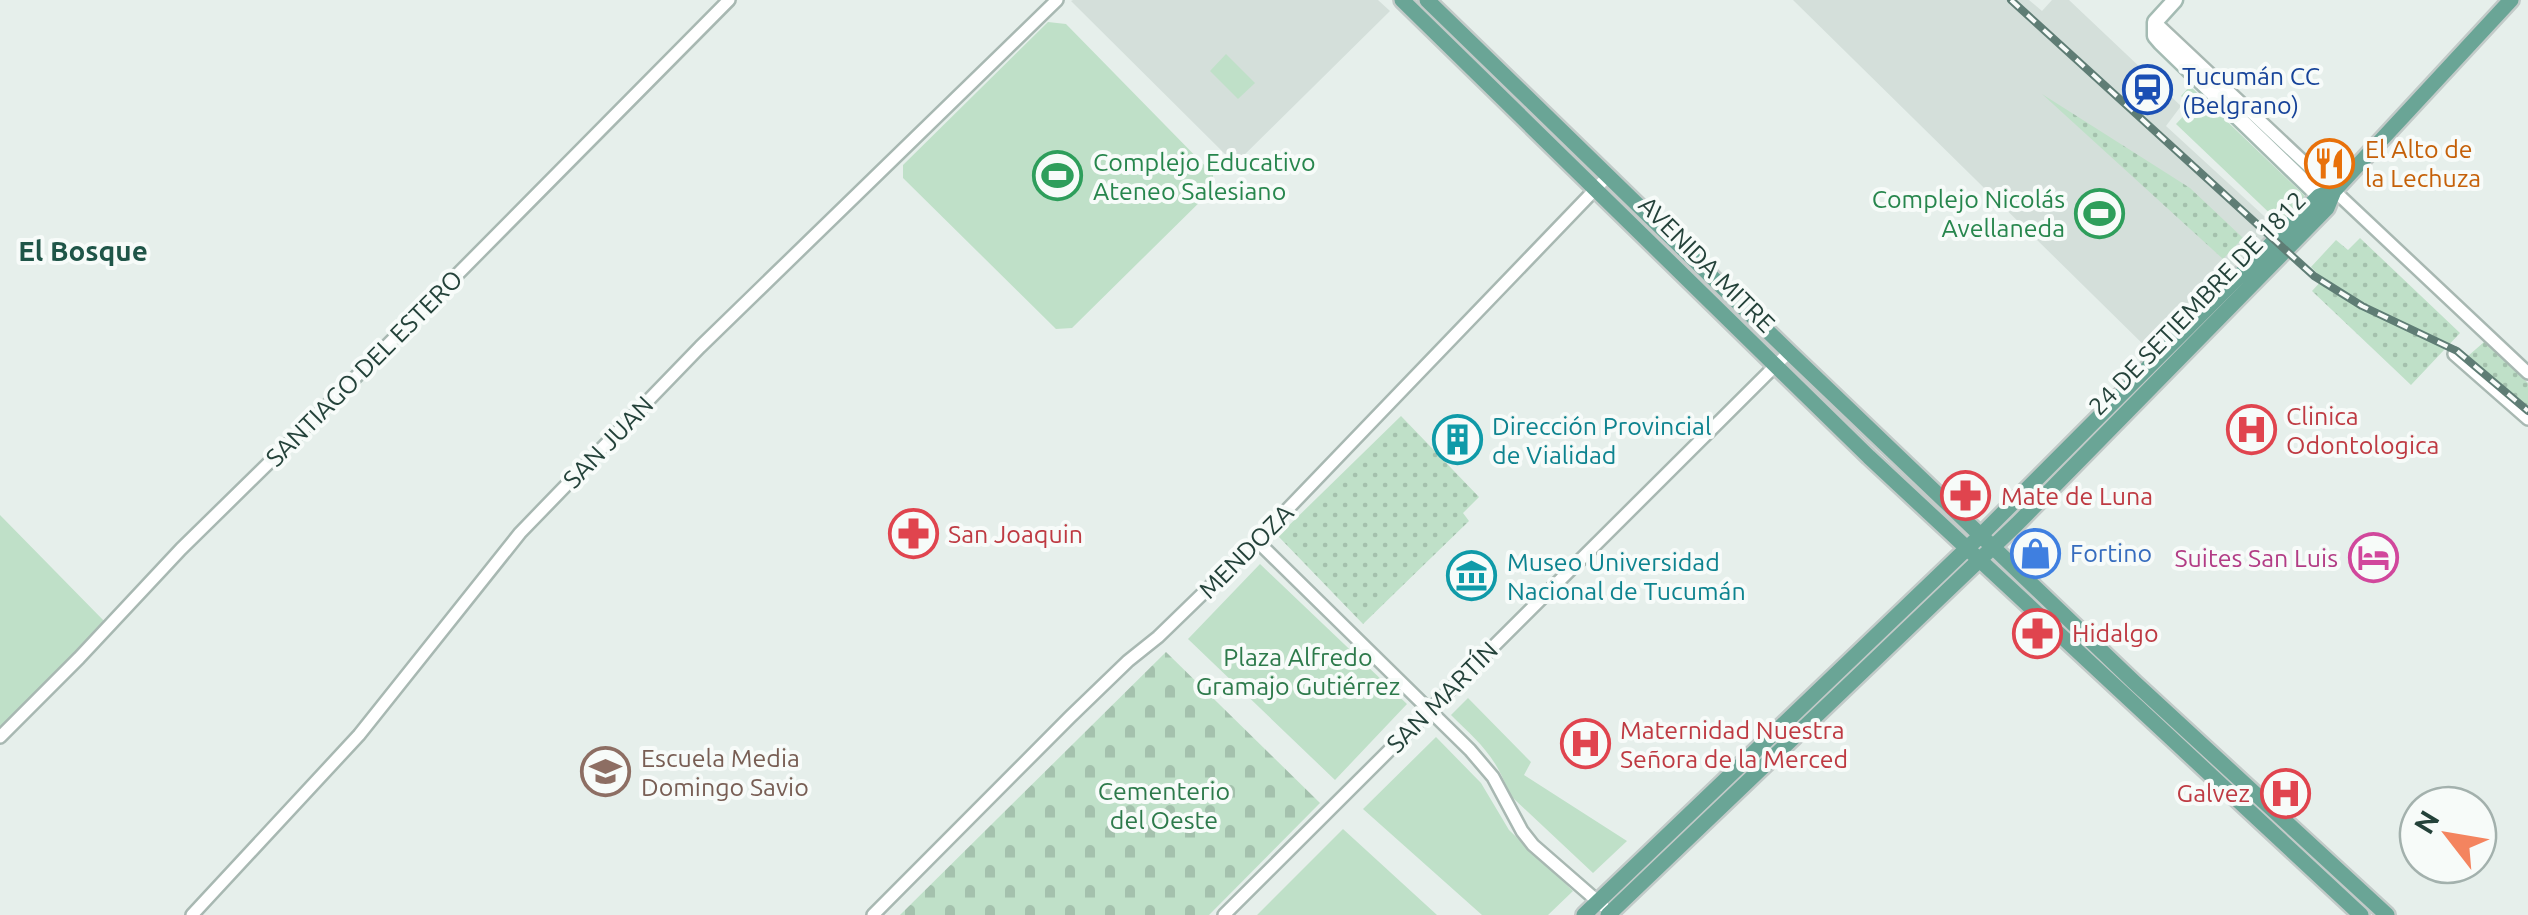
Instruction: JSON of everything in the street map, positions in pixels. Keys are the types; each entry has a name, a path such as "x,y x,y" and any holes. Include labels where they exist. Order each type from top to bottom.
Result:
{"main road":[{"name":"AVENIDA MITRE","path":"1402,0 1789,352 2134,684 2387,915"},
{"name":"AVENIDA MITRE","path":"1428,0 1775,366 2361,915"},
{"path":"2175,0 2155,22 2161,43 2326,194"},
{"name":"24 DE SETIEMBRE DE 1812","path":"1988,541 2326,208 2326,194 2511,0"},
{"path":"1952,506 1983,518 2012,518 2008,546 2013,566"},
{"path":"1930,584 1950,546 1946,530 1937,520"},
{"path":"1605,910 1967,548 1988,541"},
{"path":"1584,915 1605,910 1980,560 1988,541"},
{"path":"1953,585 1981,573 2004,584"}],"street":[{"name":"SANTIAGO DEL ESTERO","path":"0,736 729,0"},
{"name":"SAN JUAN","path":"192,915 359,735 520,533 700,348 1057,0"},
{"name":"MENDOZA","path":"873,915 1093,694 1257,541 1602,182"},
{"path":"2326,194 2528,373"},
{"name":"SAN MARTÍN","path":"1224,915 1789,352"},
{"path":"2454,354 2528,419"},
{"path":"1257,541 1485,766 1533,845 1605,910"}],"shaded area":[{"path":"1073,0 1378,0 1390,11 1235,164"},
{"path":"1793,0 2029,0 2042,11 2052,0 2069,0 2181,106 2166,126 2276,227 2152,353"}],"green space":[{"name":"Complejo Educativo Ateneo Salesiano","path":"1048,22 1066,24 1213,174 1213,189 1072,328 1056,329 903,178 903,165"},
{"path":"1226,54 1255,83 1238,99 1210,71"},
{"path":"2190,86 2305,196 2280,223 2176,124 2192,107 2181,96"},
{"path":"2042,94 2190,188 2243,238 2223,259"},
{"path":"2360,238 2460,333 2411,385 2312,291 2323,279 2311,267 2336,240 2348,250"},
{"path":"2484,342 2528,383 2528,409 2468,356"},
{"path":"1401,416 1479,497 1463,513 1469,521 1363,624 1278,536"},
{"path":"0,515 106,623 0,728"},
{"name":"Plaza Alfredo Gramajo Gutiérrez","path":"1260,564 1407,704 1335,780 1188,639"},
{"name":"Cementerio del Oeste","path":"1166,652 1320,803 1209,915 900,915"},
{"path":"1468,698 1531,762 1524,775 1627,841 1593,873 1513,798 1487,753 1451,715"},
{"path":"1436,737 1481,783 1509,830 1573,891 1548,915 1482,915 1363,809"},
{"path":"1343,829 1437,915 1257,915"}],"railway":[{"path":"2011,0 2314,276 2362,306 2457,351 2528,411"}],"place":[{"name":"Tucumán CC (Belgrano)","path":"2147,90"},
{"name":"El Alto de la Lechuza","path":"2330,163"},
{"name":"Complejo Educativo Ateneo Salesiano","path":"1058,176"},
{"name":"Complejo Nicolás Avellaneda","path":"2100,213"},
{"name":"Clinica Odontologica","path":"2251,430"},
{"name":"Dirección Provincial de Vialidad","path":"1457,440"},
{"name":"Mate de Luna","path":"1966,496"},
{"name":"San Joaquin","path":"913,534"},
{"name":"Fortino","path":"2035,553"},
{"name":"Suites San Luis","path":"2373,558"},
{"name":"Museo Universidad Nacional de Tucumán","path":"1472,576"},
{"name":"Hidalgo","path":"2037,633"},
{"name":"Maternidad Nuestra Señora de la Merced","path":"1585,744"},
{"name":"Escuela Media Domingo Savio","path":"606,772"},
{"name":"Galvez","path":"2285,793"}],"district":[{"name":"El Bosque","path":"83,250"}]}
